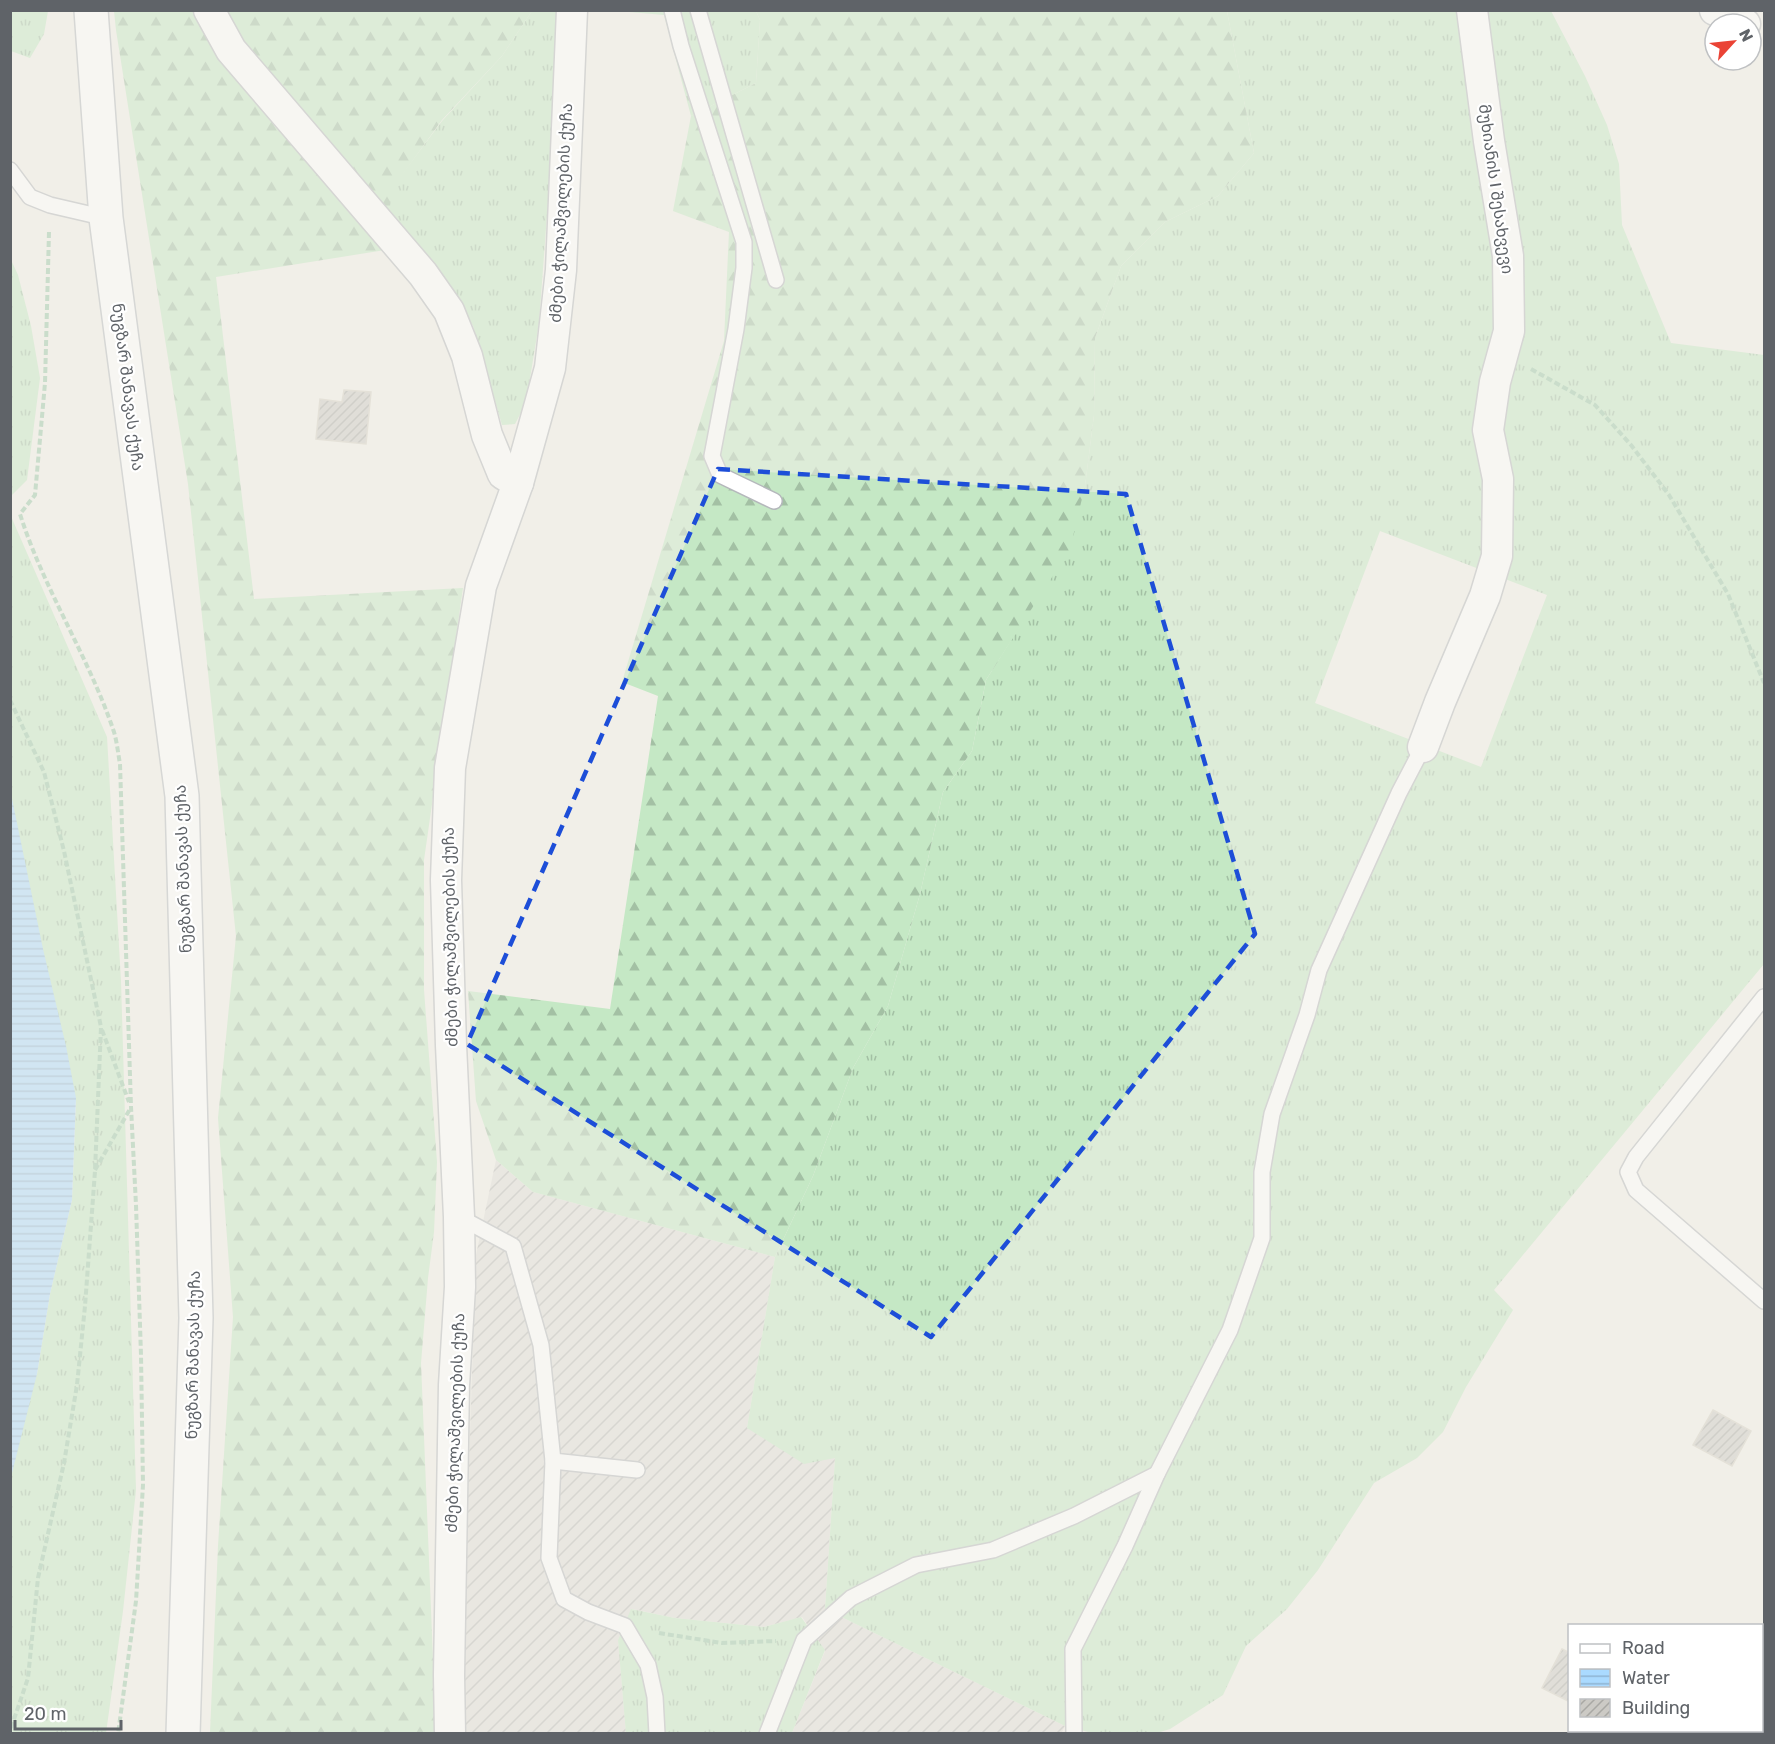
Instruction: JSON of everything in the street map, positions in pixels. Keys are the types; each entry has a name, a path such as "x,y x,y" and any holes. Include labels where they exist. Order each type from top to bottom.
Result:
{"main road":[{"name":"ნუგზარ შანავას ქუჩა","path":"91,10 106,218 182,796 196,1318 183,1734"}],"street":[{"path":"209,10 231,50 423,274 449,311 467,356 487,435 503,474 518,483"},
{"name":"ძმები ჭილაშვილების ქუჩა","path":"450,1734 448,1675 454,1385 460,1287 446,880 450,768 481,586 518,483 550,368 561,270 572,10"},
{"name":"მუხიანის I შესახვევი","path":"1423,747 1485,596 1497,556 1498,479 1488,430 1495,382 1509,331 1508,256 1489,141 1472,10"}],"lane":[{"path":"672,10 681,46 744,242 744,268 736,328 712,456 720,475 774,501"},
{"path":"698,10 776,280"},
{"path":"10,170 30,197 50,205 106,218"},
{"path":"1074,1734 1073,1649 1125,1546 1156,1474 1230,1330 1262,1238 1262,1172 1272,1114 1307,1015 1319,970 1399,793 1423,747"},
{"path":"1764,997 1643,1148 1628,1172 1636,1190 1764,1300"},
{"path":"459,1216 513,1246 541,1345 553,1461 549,1558 564,1599 588,1612 625,1626 648,1665 655,1696 657,1734"},
{"path":"553,1461 637,1470"},
{"path":"767,1734 804,1640 851,1598 916,1565 993,1550 1074,1516 1156,1474"}],"path":[{"path":"50,205 45,383 35,495 20,514 115,733 120,764 140,1320 143,1485 136,1601 118,1734"},
{"path":"1502,358 1533,369 1595,405 1630,445 1669,495 1728,594 1764,683"},
{"path":"10,700 44,772 64,851 101,1027 131,1107"},
{"path":"10,1731 28,1678 38,1578 77,1385 85,1306 101,1027"},
{"path":"94,1171 131,1107"},
{"path":"625,1626 722,1643 804,1640"}],"highlighted area":[{"path":"718,469 1126,494 1255,934 931,1337 467,1044"}],"shaded area":[{"path":"496,1160 533,1192 775,1257 747,1428 835,1457 825,1609 1065,1726 1061,1734 792,1733 825,1651 802,1617 764,1627 675,1618 632,1609 618,1640 626,1733 463,1734 461,1699 476,1255"}],"green space":[{"path":"11,10 48,11 44,34 30,58 11,51"},
{"path":"114,11 532,11 502,56 442,120 392,189 385,250 216,277 254,599 463,588 424,860 424,990 437,1162 434,1232 421,1363 436,1733 210,1733 218,1546 233,1317 218,1118 236,936 188,484"},
{"path":"532,11 562,11 539,323 526,403 515,424 502,425 473,326 446,282 387,222 391,189 442,121 502,56"},
{"path":"618,11 756,11 760,20 756,83 691,116 664,15"},
{"path":"756,11 1227,11 1254,153 1218,196 1165,222 1121,266 1095,338 1094,415 1085,486 1070,549 986,680 972,751 943,792 920,894 888,1006 853,1068 813,1176 775,1257 533,1192 496,1160 476,1101 468,991 610,1009 658,696 622,682 724,341 729,232 673,211 691,116 756,83 760,20"},
{"path":"1227,11 1551,11 1585,76 1607,125 1619,164 1622,225 1671,343 1764,355 1764,964 1494,1290 1513,1310 1466,1387 1443,1432 1417,1458 1374,1483 1318,1570 1287,1609 1246,1646 1223,1695 1170,1729 1157,1733 1096,1734 1065,1726 825,1609 835,1458 804,1464 747,1428 775,1257 813,1176 853,1068 888,1006 920,894 943,792 972,751 986,680 1028,613 1085,486 1094,415 1095,338 1121,266 1165,222 1218,196 1254,153","holes":["1380,531 1547,595 1481,767 1315,703"]},
{"path":"11,260 18,275 31,326 40,378 27,480 11,496"},
{"path":"10,514 107,737 121,981 136,1490 123,1611 106,1733 11,1733 11,1442 37,1374 50,1294 72,1200 76,1102 10,970"},
{"path":"631,1609 675,1618 764,1627 801,1617 825,1650 792,1733 626,1734 618,1640"}],"water":[{"path":"11,794 76,1098 72,1200 50,1294 37,1374 12,1473 11,1495"}],"building":[{"path":"344,390 371,392 366,444 316,439 320,399 342,402"},
{"path":"1713,1410 1751,1431 1732,1466 1693,1445"},
{"path":"1562,1649 1568,1652 1568,1701 1542,1688"}]}
